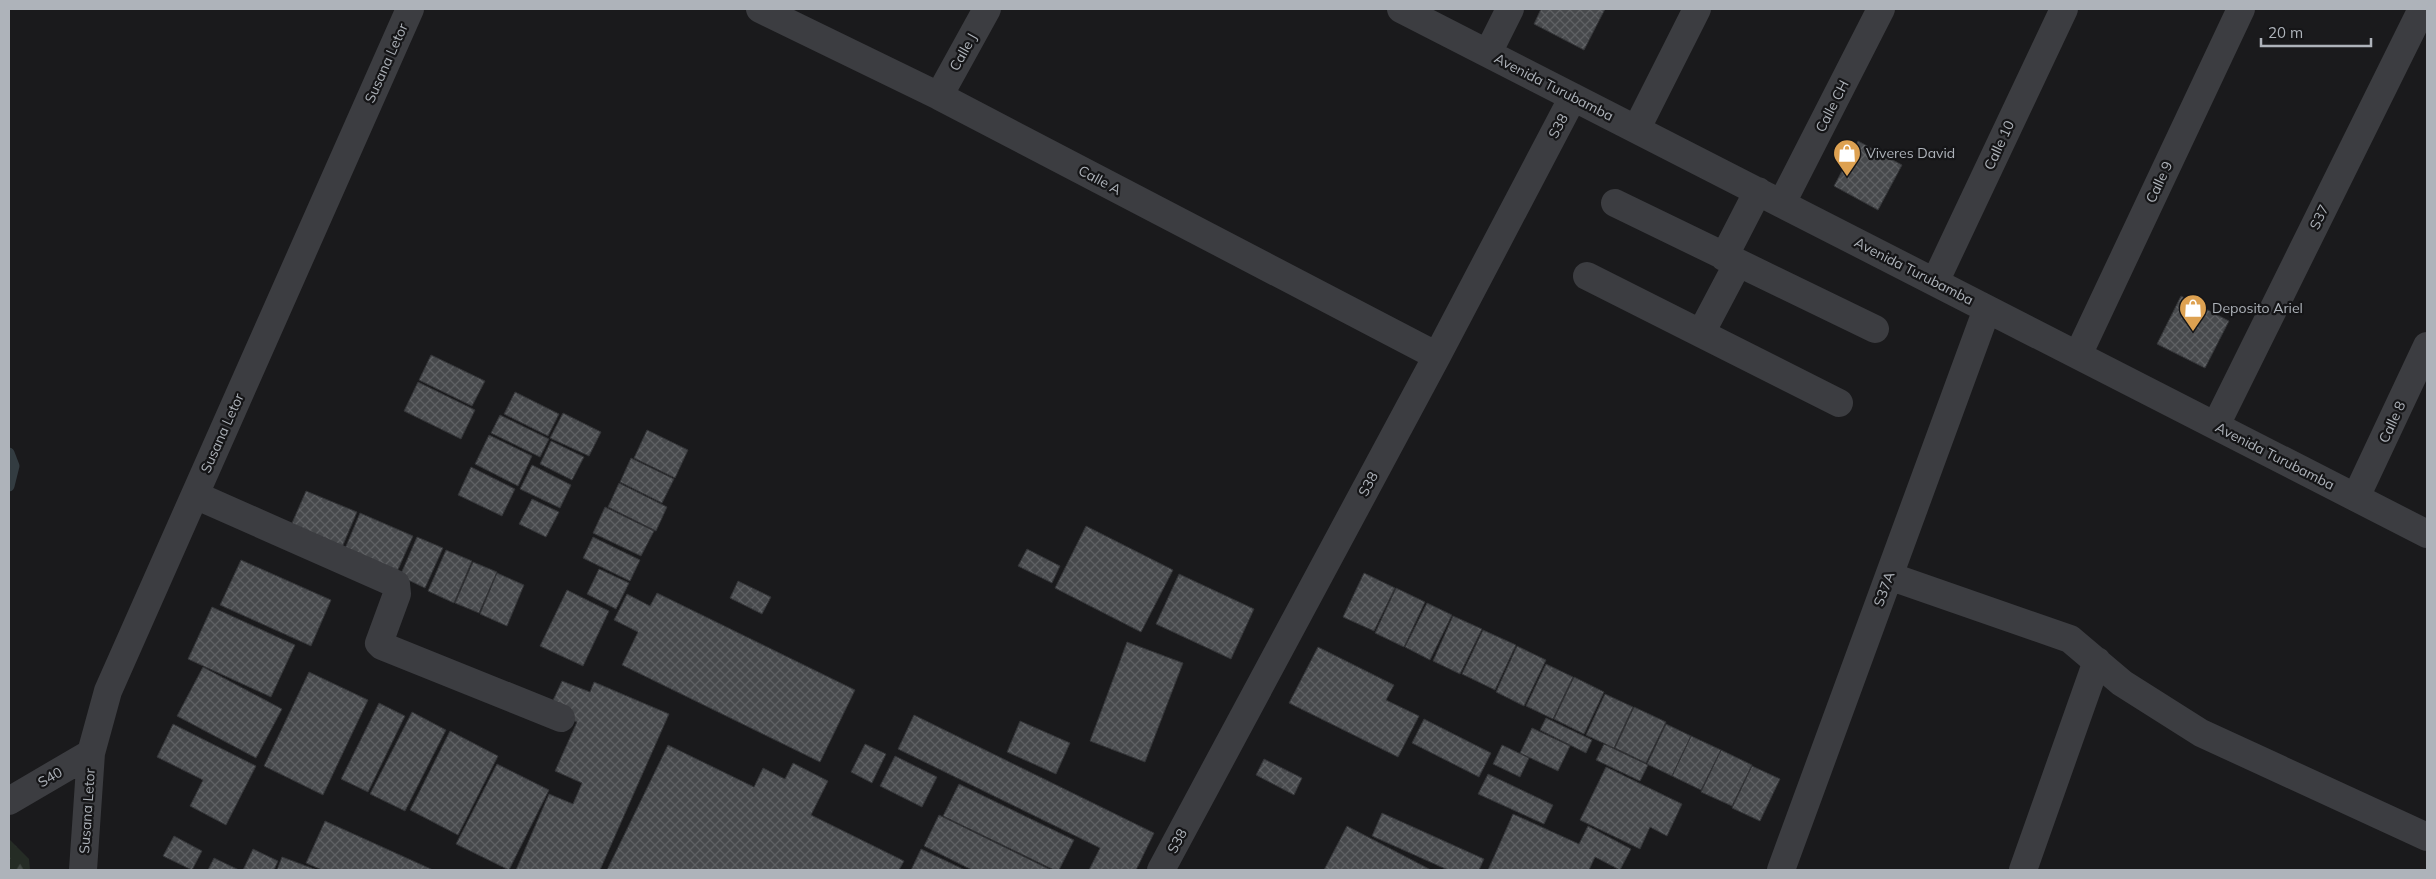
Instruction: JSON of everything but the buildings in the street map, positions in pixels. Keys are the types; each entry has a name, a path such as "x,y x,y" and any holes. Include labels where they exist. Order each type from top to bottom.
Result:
{"street":[{"name":"Susana Letor","path":"83,870 90,753 108,691 410,9"},
{"name":"Calle A","path":"760,9 939,96 1437,356"},
{"name":"Calle J","path":"939,96 987,9"},
{"name":"Avenida Turubamba","path":"1401,9 1637,128 2427,534"},
{"path":"1488,53 1510,9"},
{"path":"1637,128 1697,9"},
{"name":"Calle CH","path":"1782,203 1881,9"},
{"name":"Calle 10","path":"1935,282 2064,9"},
{"name":"Calle 9","path":"2078,355 2241,9"},
{"name":"S37","path":"2216,425 2422,9"},
{"name":"S38","path":"1161,870 1437,356 1573,97"},
{"path":"1701,333 1758,191"},
{"path":"1615,203 1875,329"},
{"path":"1587,276 1839,402"},
{"name":"S37A","path":"1781,870 1986,309"},
{"name":"Calle 8","path":"2356,498 2427,346"},
{"path":"195,495 396,584 397,594 379,643 382,646 561,718"},
{"path":"1889,576 2070,639 2122,683 2201,733 2427,837"},
{"path":"2023,870 2097,661"},
{"name":"S40","path":"9,800 90,753"}],"green space":[{"path":"9,839 29,859 30,870 9,870"}],"waterway":[{"path":"9,453 14,466 9,486"}],"place":[{"name":"Viveres David","path":"1847,177"},
{"name":"Deposito Ariel","path":"2193,332"}]}
